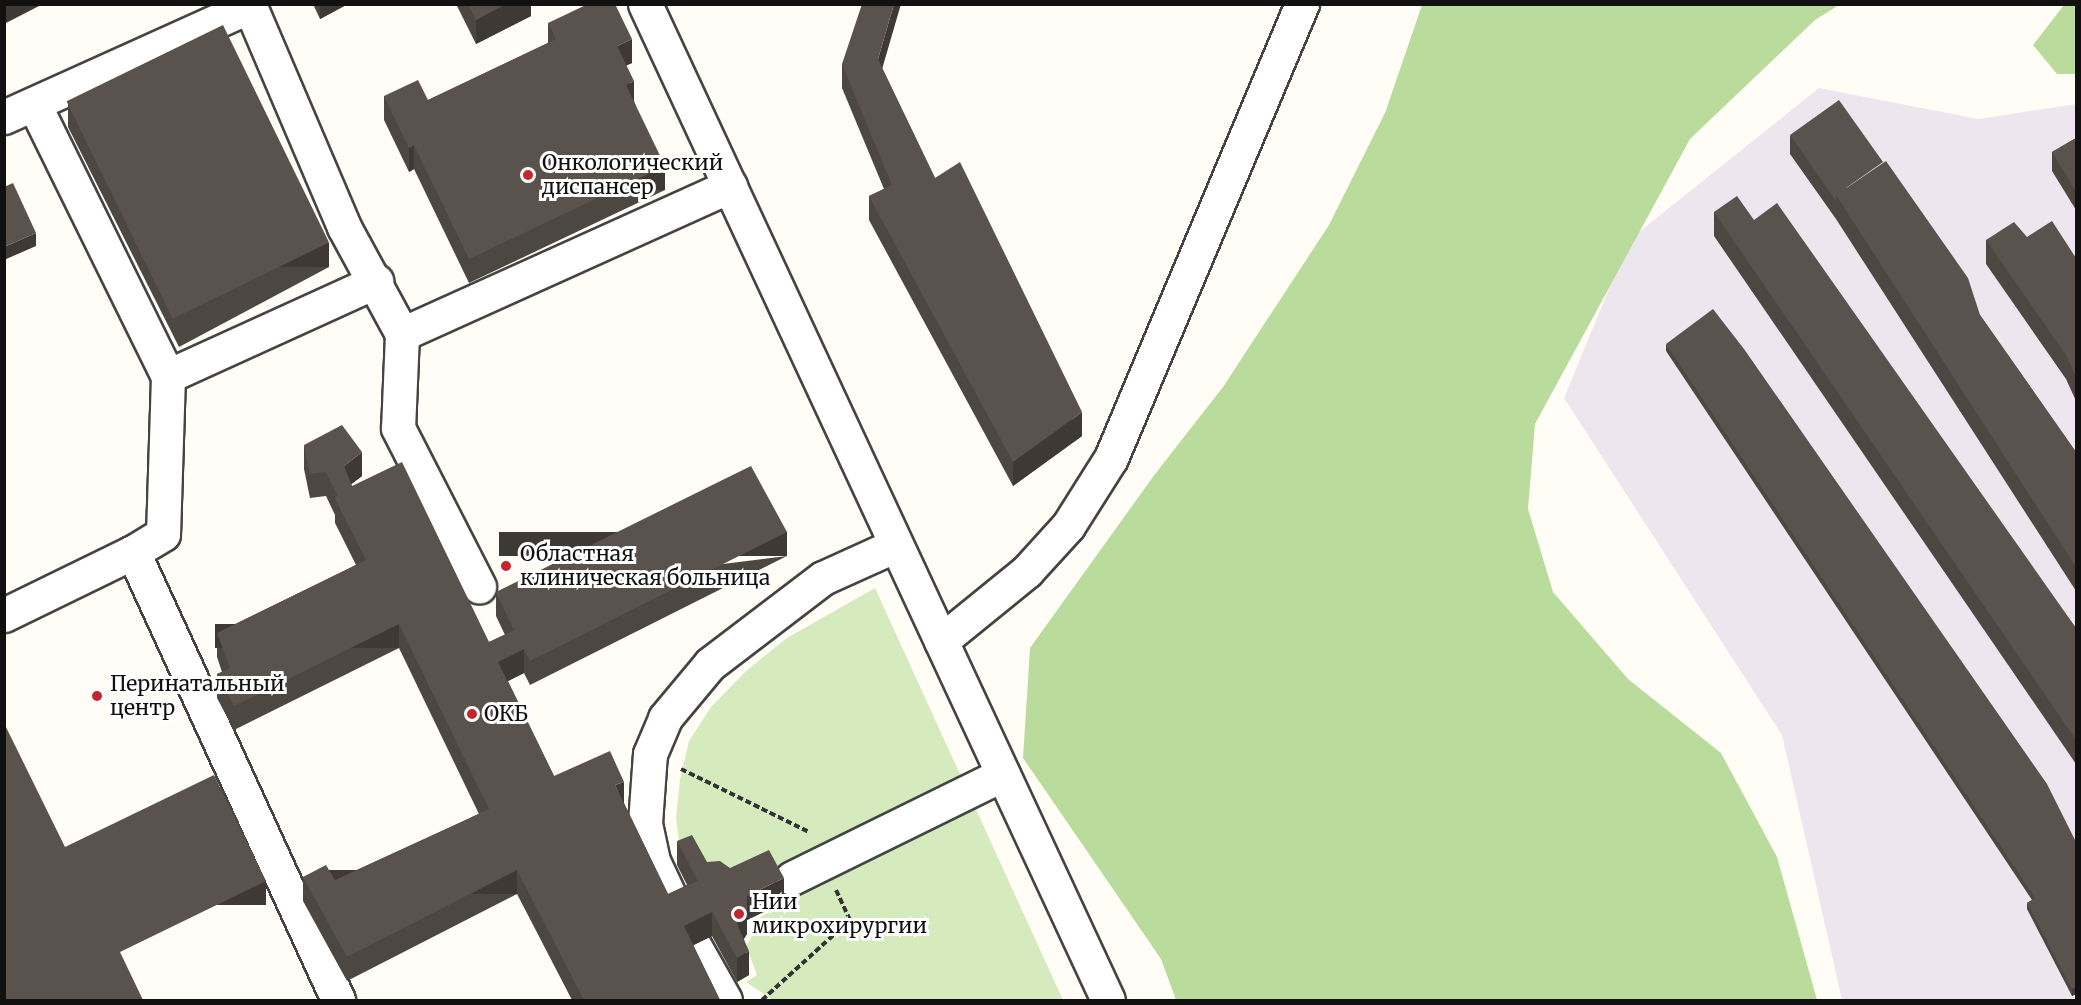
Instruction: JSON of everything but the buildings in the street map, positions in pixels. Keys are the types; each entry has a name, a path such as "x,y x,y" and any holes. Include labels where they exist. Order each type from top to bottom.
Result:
{"street":[{"path":"645,4 1108,1000"},
{"path":"941,641 1027,571 1068,526 1111,458 1302,4"},
{"path":"4,117 249,5 344,227 376,281 402,334 398,428 479,586"},
{"path":"4,615 133,552 163,534 168,376 34,104"},
{"path":"402,334 730,186"},
{"path":"168,376 376,281"},
{"path":"678,914 653,861 645,823 650,754 665,718 710,664 814,585 896,545"},
{"path":"133,552 338,1000"},
{"path":"792,878 1003,774"},
{"path":"694,945 725,1000"}],"shaded area":[{"path":"1819,88 1978,119 2076,104 2076,1000 1842,1000 1782,735 1564,398 1629,240"}],"green space":[{"path":"1422,5 1839,5 1815,20 1690,139 1535,424 1528,509 1553,592 1628,679 1721,753 1777,857 1817,1000 1176,1000 1161,959 1023,758 1030,648 1155,474 1223,387 1329,225 1385,113"},
{"path":"2064,5 2076,5 2076,74 2057,74 2033,45"},
{"path":"875,588 1063,1000 773,1000 746,982 757,975 746,946 756,930 755,920 792,900 774,865 735,883 681,856 676,818 680,780 689,741 711,707 746,671 787,638"}],"place":[{"name":"Онкологический диспансер","path":"528,175"},
{"name":"Областная клиническая больница","path":"506,566"},
{"name":"Перинатальный центр","path":"97,696"},
{"name":"ОКБ","path":"472,714"},
{"name":"Нии микрохирургии","path":"739,914"}]}
